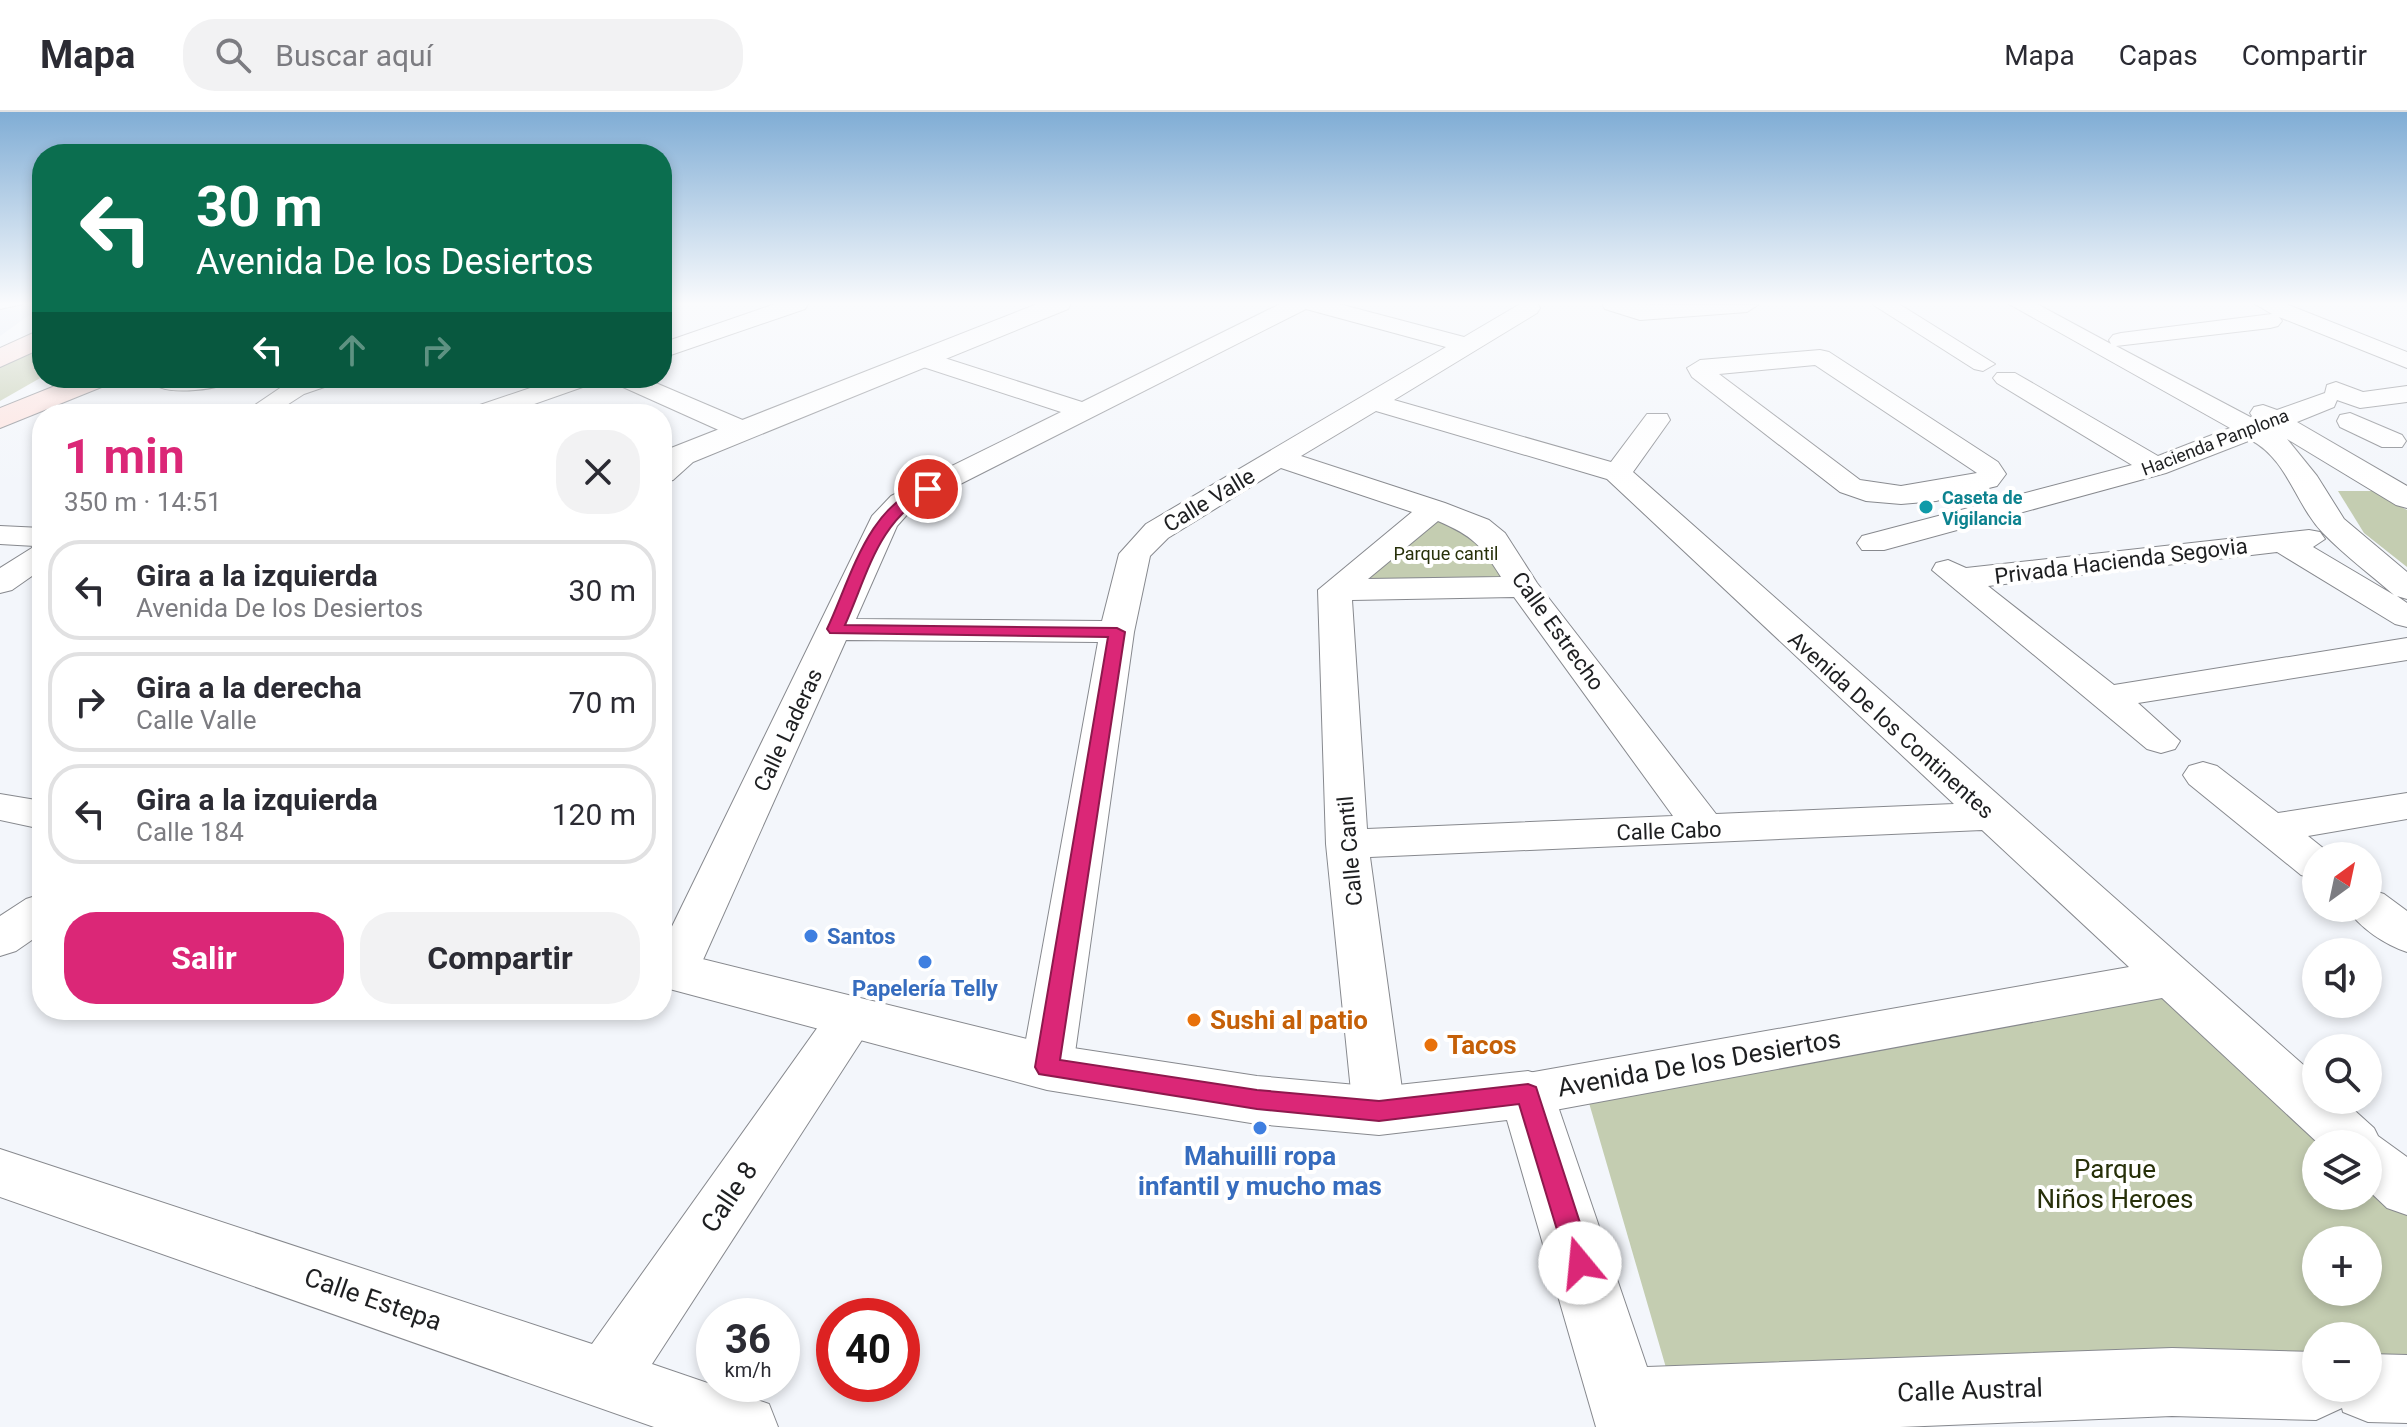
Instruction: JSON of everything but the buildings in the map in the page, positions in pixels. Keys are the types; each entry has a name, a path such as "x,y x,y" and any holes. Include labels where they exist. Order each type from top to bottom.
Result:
{"main road":[{"path":"0,411 41,388"},
{"path":"36,404 75,388"},
{"path":"0,419 32,406"}],"street":[{"path":"672,464 682,455 907,365"},
{"path":"943,365 1081,410"},
{"name":"Calle Laderas","path":"672,961 835,629 883,523 902,502 1172,365"},
{"name":"Calle Valle","path":"1047,1067 1117,632 1135,554 1157,531 1433,365"},
{"path":"1727,365 1700,368 1701,372 1850,486 1878,495 1937,493 1987,480 1992,474 1988,468 1837,365"},
{"path":"1985,365 2156,467"},
{"path":"2145,365 2264,424 2398,478"},
{"path":"2164,365 2264,424 2307,482 2332,525 2406,598"},
{"path":"2407,380 2336,390 2360,400 2407,394"},
{"path":"290,388 295,389"},
{"path":"271,404 298,388"},
{"path":"509,404 556,388"},
{"path":"646,388 742,430"},
{"name":"Hacienda Panplona","path":"1873,543 1967,515 2156,467 2325,401"},
{"name":"Avenida De los Continentes","path":"1374,402 1617,473 2339,1130"},
{"path":"1617,473 1657,420"},
{"path":"2350,421 2400,441"},
{"path":"2400,441 2372,445 2398,478 2407,499"},
{"name":"Calle Estrecho","path":"1278,458 1434,509 1478,527 1494,540 1523,587 1705,829"},
{"path":"2307,482 2398,478"},
{"path":"1937,493 1967,515"},
{"path":"1335,590 1434,509"},
{"path":"0,535 32,537"},
{"name":"Privada Hacienda Segovia","path":"2161,741 1950,572 2295,540 2371,594 2406,598"},
{"path":"0,583 32,561"},
{"path":"1335,590 1523,587"},
{"name":"Calle Cantil","path":"1335,590 1347,844 1379,1111"},
{"path":"835,629 1117,632"},
{"path":"2107,697 2407,649"},
{"path":"2203,775 2302,853"},
{"path":"2271,828 2407,806"},
{"name":"Calle Cabo","path":"1347,844 1991,816"},
{"path":"2382,916 2407,935"},
{"path":"0,939 32,917"},
{"name":"Avenida De los Desiertos","path":"672,970 1047,1067 1257,1100 1379,1111 1528,1094 2171,978"},
{"name":"Calle 8","path":"606,1378 852,1016"},
{"path":"1528,1094 1627,1415"},
{"path":"2382,1169 2407,1191"},
{"name":"Calle Estepa","path":"0,1173 746,1427"},
{"name":"Calle Austral","path":"1627,1415 2172,1382 2302,1386"},
{"path":"2382,1388 2407,1389"}],"green space":[{"path":"32,365 32,383 0,401 0,366"},
{"path":"2338,491 2372,491 2407,510 2407,567 2364,533"},
{"name":"Parque cantil","path":"1441,515 1472,529 1515,584 1352,586"},
{"name":"Parque Niños Heroes","path":"2180,989 2302,1102 2302,1114 2315,1114 2332,1130 2302,1130 2302,1210 2382,1210 2382,1177 2407,1200 2407,1372 2382,1371 2382,1322 2302,1322 2302,1369 1669,1378 1587,1096"}],"place":[{"name":"Caseta de Vigilancia","path":"1926,507"},
{"name":"Santos","path":"811,936"},
{"name":"Papelería Telly","path":"925,962"},
{"name":"Sushi al patio","path":"1194,1020"},
{"name":"Tacos","path":"1431,1045"},
{"name":"Mahuilli ropa infantil y mucho mas","path":"1260,1128"}],"route":[{"path":"928,489 902,502 883,523 835,629 1117,632 1047,1067 1257,1100 1379,1111 1528,1094 1580,1263"}]}
